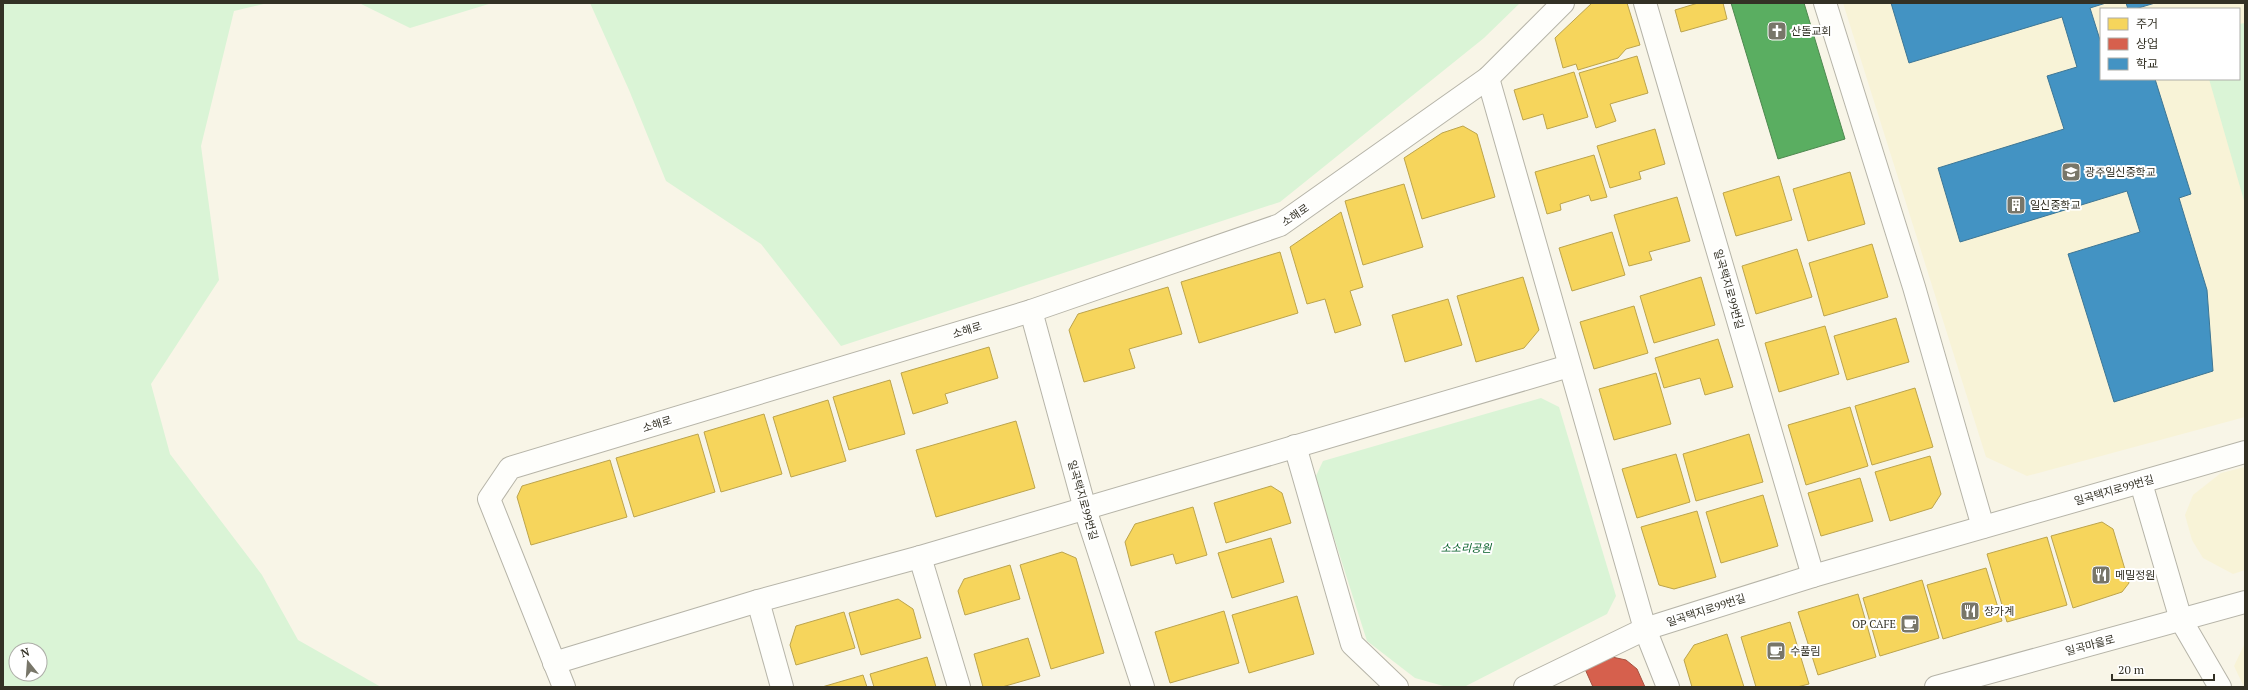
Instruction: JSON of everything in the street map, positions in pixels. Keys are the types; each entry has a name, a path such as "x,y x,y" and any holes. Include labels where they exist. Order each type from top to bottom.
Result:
{"street":[{"name":"소해로","path":"564,687 489,499 510,468 1031,311 1280,225 1488,78 1564,3"},
{"name":"일곡택지로99번길","path":"1645,3 1813,576"},
{"path":"1825,3 1914,287 1983,527"},
{"path":"1488,78 1645,629 1668,687"},
{"name":"일곡택지로99번길","path":"1031,311 1085,509 1143,687"},
{"path":"554,663 758,601 920,557 1569,366"},
{"path":"1295,446 1352,644 1397,687"},
{"name":"일곡택지로99번길","path":"1525,687 1645,629 1813,576 2245,452"},
{"path":"2141,483 2181,620 2220,687"},
{"path":"920,557 960,687"},
{"path":"758,601 782,687"},
{"name":"일곡마을로","path":"1936,687 2245,602"}],"shaded area":[{"name":"광주일신중학교","path":"1843,3 2245,3 2245,417 2027,476 1986,457"},
{"path":"2245,467 2245,570 2233,574 2203,558 2192,540 2185,515 2193,495 2221,473"},
{"path":"2245,643 2245,687 2244,687 2234,666"}],"green space":[{"path":"3,3 268,3 234,11 201,146 219,280 151,384 170,454 262,575 298,640 381,687 3,687"},
{"path":"359,3 492,3 410,28"},
{"path":"590,3 1520,3 1484,38 1280,202 841,346 761,244 666,181 629,90"},
{"path":"2245,23 2245,204 2209,80 2240,80 2240,24"},
{"name":"소소리공원","path":"1541,398 1559,407 1616,596 1607,614 1464,687 1447,687 1415,678 1367,641 1315,478 1323,461"}],"building: 주거":[{"path":"1592,3 1627,3 1640,45 1626,49 1618,58 1578,70 1576,64 1563,68 1555,38"},
{"path":"1698,3 1723,3 1727,19 1681,32 1675,10"},
{"path":"1637,56 1648,93 1610,104 1616,121 1596,128 1579,73"},
{"path":"1574,72 1588,117 1547,129 1543,114 1523,120 1514,90"},
{"path":"1463,126 1477,134 1495,197 1422,219 1404,158 1442,133"},
{"path":"1655,129 1665,164 1639,172 1641,179 1610,188 1597,146"},
{"path":"1594,155 1607,197 1591,201 1589,195 1560,204 1561,210 1547,214 1535,172"},
{"path":"1850,172 1865,224 1808,241 1793,189"},
{"path":"1779,176 1792,220 1736,236 1723,193"},
{"path":"1404,184 1423,247 1363,265 1345,201"},
{"path":"1677,197 1690,241 1649,252 1652,260 1629,266 1614,215"},
{"path":"1341,212 1363,287 1350,291 1361,325 1335,333 1325,299 1307,304 1290,247"},
{"path":"1612,232 1625,275 1572,291 1559,248"},
{"path":"1872,244 1888,297 1824,316 1809,263"},
{"path":"1797,249 1812,297 1756,314 1742,266"},
{"path":"1280,252 1298,313 1199,343 1181,282"},
{"path":"1523,277 1539,330 1524,348 1476,362 1457,296"},
{"path":"1701,277 1715,325 1654,343 1640,296"},
{"path":"1168,287 1182,334 1129,349 1135,368 1084,382 1069,330 1078,314"},
{"path":"1448,299 1462,345 1405,362 1392,315"},
{"path":"1634,306 1648,353 1594,369 1580,322"},
{"path":"1896,318 1909,362 1847,380 1834,336"},
{"path":"1825,326 1839,374 1779,392 1765,343"},
{"path":"1718,339 1733,387 1705,395 1700,378 1664,388 1655,358"},
{"path":"989,347 998,378 945,394 948,403 913,414 901,373"},
{"path":"1656,373 1671,424 1614,440 1599,389"},
{"path":"890,380 905,434 849,450 833,397"},
{"path":"1915,388 1933,447 1872,465 1855,406"},
{"path":"828,400 846,461 791,477 773,417"},
{"path":"1850,407 1868,466 1806,485 1788,425"},
{"path":"764,414 782,474 721,492 704,432"},
{"path":"1016,421 1035,488 936,517 916,450"},
{"path":"698,434 715,492 634,517 616,458"},
{"path":"1749,434 1763,482 1696,501 1683,454"},
{"path":"1676,454 1690,502 1637,518 1622,469"},
{"path":"1930,456 1941,494 1932,508 1890,521 1875,472"},
{"path":"610,460 627,517 531,545 517,497 522,486"},
{"path":"1860,478 1873,521 1821,536 1808,493"},
{"path":"1271,486 1282,493 1291,523 1226,543 1214,503"},
{"path":"1763,495 1778,546 1721,563 1706,512"},
{"path":"1193,507 1207,555 1176,564 1173,554 1131,566 1125,542 1135,524"},
{"path":"1697,511 1716,577 1674,589 1659,585 1641,527"},
{"path":"2102,522 2113,529 2129,583 2122,592 2073,608 2051,536"},
{"path":"2047,537 2067,605 2007,622 1987,554"},
{"path":"1271,538 1284,582 1232,598 1218,553"},
{"path":"1062,552 1076,558 1104,653 1051,669 1020,565"},
{"path":"1010,565 1020,599 965,615 958,591 964,579"},
{"path":"1986,568 2002,621 1943,639 1927,585"},
{"path":"1922,580 1939,638 1880,656 1863,598"},
{"path":"1858,594 1876,657 1818,675 1798,612"},
{"path":"1297,596 1314,654 1249,673 1232,615"},
{"path":"898,599 913,609 921,638 861,655 849,613"},
{"path":"1224,611 1239,663 1170,683 1155,632"},
{"path":"844,612 855,648 796,665 790,645 796,626"},
{"path":"1790,622 1809,684 1797,687 1756,687 1741,637"},
{"path":"1727,634 1744,687 1692,687 1684,660 1694,645"},
{"path":"1028,638 1040,676 1002,687 983,687 974,654"},
{"path":"927,657 936,687 874,687 870,674"},
{"path":"863,675 867,687 822,687"}],"building: 상업":[{"path":"1612,657 1626,660 1637,669 1645,687 1593,687 1585,669"}],"building: 학교":[{"name":"일신중학교","path":"1891,3 2106,3 2090,8 2100,40 2100,80 2155,80 2191,194 2179,198 2207,290 2213,371 2114,402 2068,254 2140,232 2127,191 1960,242 1938,168 2064,129 2047,76 2077,67 2062,17 1909,63"},
{"path":"2126,3 2155,3 2138,8 2128,8"}],"building: 공공":[{"path":"1731,3 1804,3 1845,139 1778,159"}],"place":[{"name":"산돌교회","path":"1777,31"},
{"name":"광주일신중학교","path":"2071,172"},
{"name":"일신중학교","path":"2016,205"},
{"name":"메밀정원","path":"2101,575"},
{"name":"장가계","path":"1970,611"},
{"name":"OP CAFE","path":"1910,624"},
{"name":"수풀림","path":"1776,651"}]}
